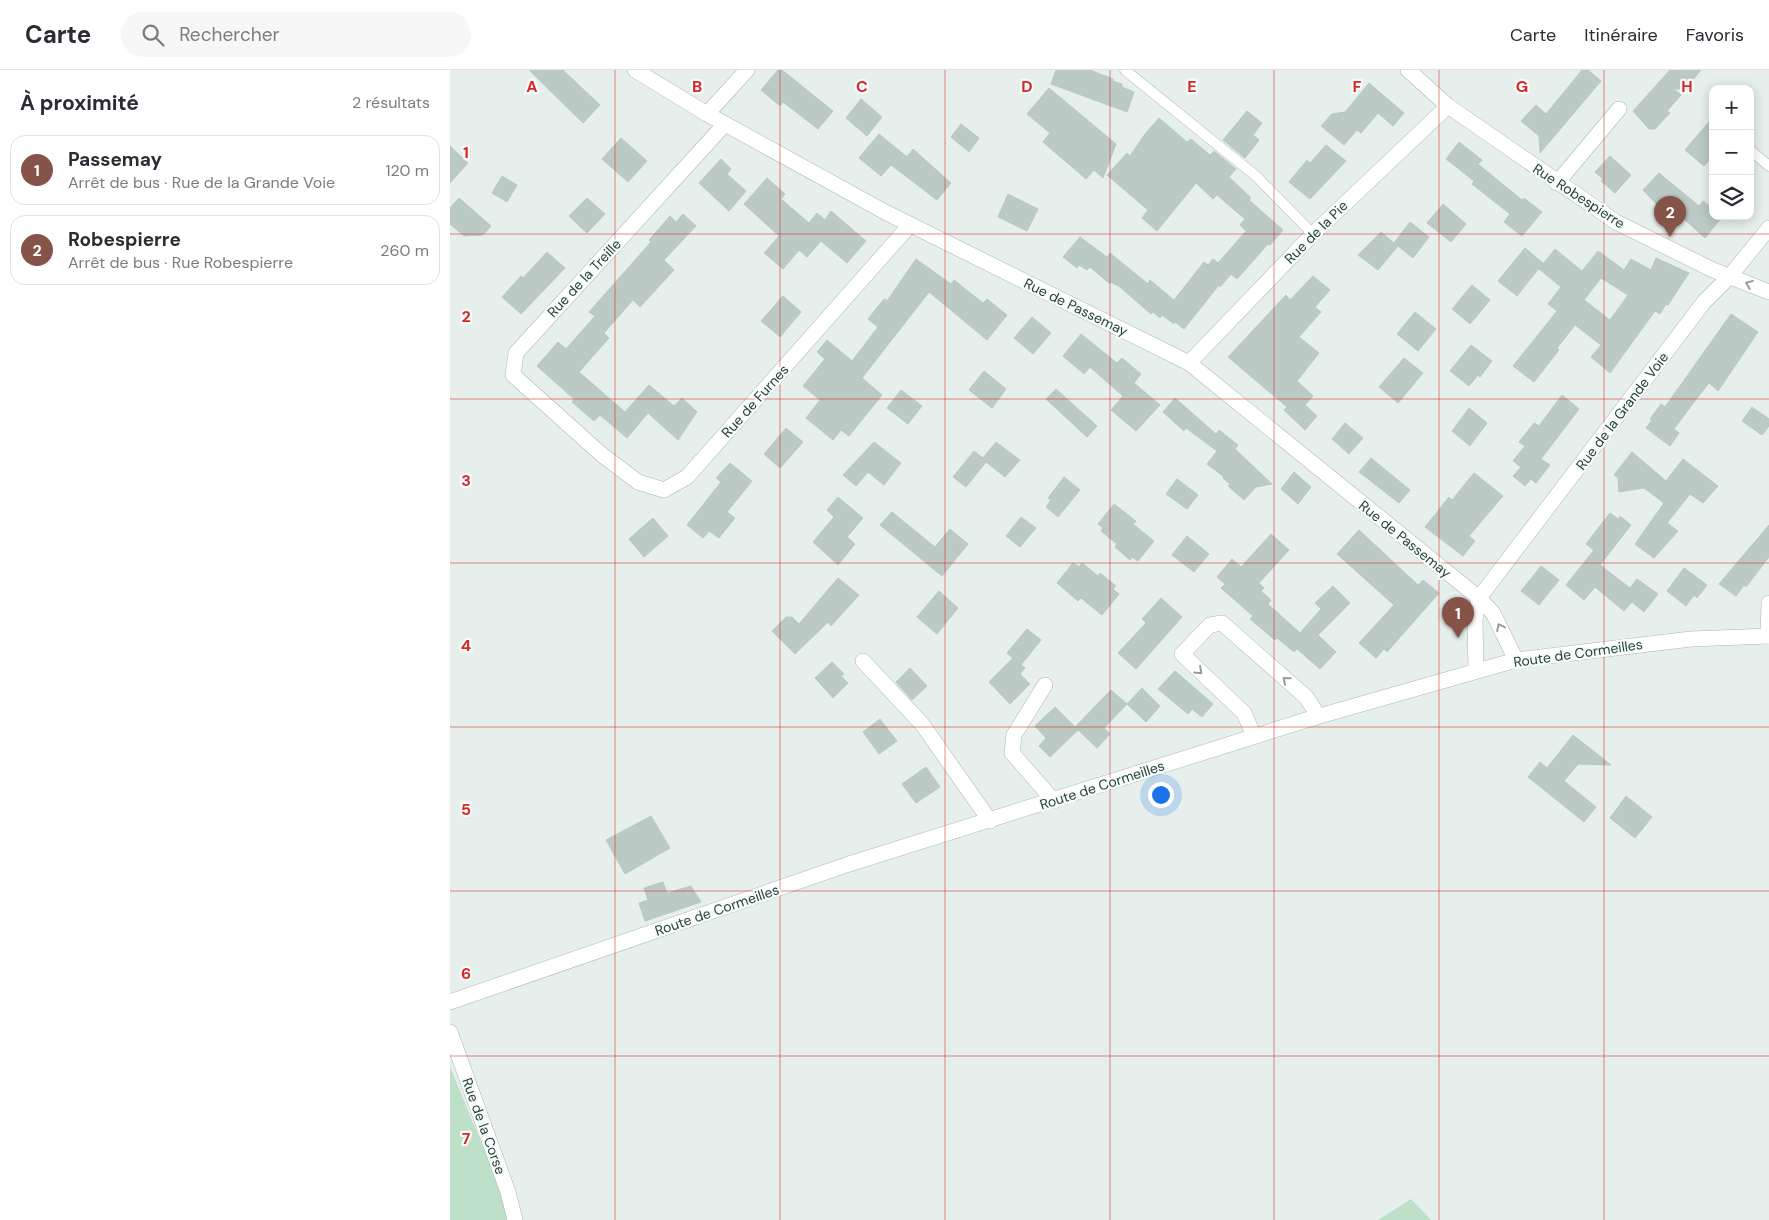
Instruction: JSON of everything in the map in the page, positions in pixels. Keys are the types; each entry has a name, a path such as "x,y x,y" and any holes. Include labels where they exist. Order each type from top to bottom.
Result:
{"street":[{"name":"Rue de Passemay","path":"635,70 707,114 910,226 1189,363 1479,598"},
{"path":"707,114 747,70"},
{"name":"Rue Robespierre","path":"1408,70 1448,106 1616,222 1712,270 1769,292"},
{"name":"Rue de la Pie","path":"1189,363 1313,234 1448,106"},
{"path":"1557,183 1618,109"},
{"name":"Rue de la Treille","path":"578,432 513,375 516,353 725,124"},
{"name":"Rue de Furnes","path":"578,432 638,482 664,490 687,477 910,226"},
{"name":"Rue de la Grande Voie","path":"1476,671 1475,619 1479,598 1704,302 1730,276 1769,228"},
{"path":"1479,598 1493,613 1516,660"},
{"path":"1768,636 1769,603"},
{"path":"1254,736 1244,713 1182,654 1210,625 1215,623 1222,623 1306,697 1314,709 1316,717"},
{"name":"Route de Cormeilles","path":"450,1002 846,865 1254,736 1476,671 1516,660 1691,639 1768,636"},
{"path":"863,661 922,724 990,821"},
{"path":"1045,685 1014,735 1012,753 1054,800"},
{"name":"Rue de la Corse","path":"450,1032 508,1192 516,1220"}],"lane":[{"path":"1125,70 1256,176 1313,234"},
{"path":"1754,153 1769,166"}],"green space":[{"path":"450,1067 510,1212 510,1220 450,1220"},
{"path":"1411,1199 1431,1220 1378,1220"}],"building":[{"path":"529,70 563,70 600,105 583,123"},
{"path":"778,70 782,70 833,111 818,129 783,102 780,106 761,90"},
{"path":"1056,70 1090,70 1122,84 1122,87 1134,92 1127,112 1051,84"},
{"path":"1582,70 1588,70 1601,81 1540,153 1539,136 1521,121 1536,105 1546,114"},
{"path":"1670,70 1701,70 1685,89 1674,89 1681,95 1667,111 1670,113 1655,129 1649,129 1633,111"},
{"path":"1369,83 1404,113 1393,126 1378,113 1361,133 1357,130 1344,145 1321,126 1332,114 1345,112"},
{"path":"1049,88 1116,144 1103,178 1094,170 1086,179 1043,142 1050,133 1027,114"},
{"path":"861,99 882,117 867,136 846,118"},
{"path":"1247,111 1262,123 1253,135 1259,140 1245,158 1223,140"},
{"path":"1159,118 1187,142 1191,139 1210,155 1214,151 1236,169 1229,177 1251,198 1249,200 1283,230 1237,279 1231,274 1220,287 1219,285 1184,329 1162,315 1160,318 1153,312 1151,314 1120,287 1111,282 1110,284 1090,267 1087,270 1079,265 1077,268 1063,257 1080,237 1107,257 1110,253 1148,284 1150,280 1174,300 1204,262 1208,265 1213,259 1218,263 1246,231 1240,225 1245,219 1217,195 1213,199 1196,183 1157,231 1142,218 1148,210 1107,175 1127,153 1130,156"},
{"path":"1709,122 1709,160 1704,166 1685,150"},
{"path":"961,124 979,138 969,152 951,137"},
{"path":"879,134 907,157 913,149 951,183 937,200 891,165 881,176 859,158"},
{"path":"621,138 647,161 628,182 602,159"},
{"path":"1459,142 1482,160 1478,164 1522,200 1524,198 1542,212 1522,236 1504,222 1510,214 1472,184 1474,181 1446,159"},
{"path":"1326,145 1346,161 1310,199 1289,182 1307,160 1310,163"},
{"path":"450,146 468,163 450,183"},
{"path":"1610,156 1631,175 1615,193 1601,181 1603,179 1595,172"},
{"path":"721,159 731,169 727,174 746,191 729,211 699,183"},
{"path":"1659,173 1699,206 1703,201 1709,206 1709,220 1720,220 1705,238 1672,208 1667,215 1643,190"},
{"path":"502,176 517,185 507,202 492,193"},
{"path":"767,178 785,194 781,199 809,223 817,213 825,220 831,211 866,241 847,263 821,241 807,257 799,250 783,269 764,253 779,236 744,204"},
{"path":"1008,194 1038,209 1027,231 998,217"},
{"path":"459,198 491,226 483,235 464,236 450,224 450,208"},
{"path":"587,198 605,214 587,233 569,216"},
{"path":"1443,204 1466,224 1451,242 1427,223"},
{"path":"683,214 696,226 664,260 674,270 640,307 633,300 604,333 609,338 579,372 625,412 649,385 674,406 682,398 697,412 678,440 648,413 627,438 600,415 594,421 572,402 574,399 537,366 558,342 566,349 595,316 589,312 651,242 649,240 670,216 676,222"},
{"path":"1410,222 1429,237 1413,258 1398,246 1378,270 1358,255 1381,232 1394,243"},
{"path":"1525,248 1543,263 1517,296 1498,281"},
{"path":"1555,249 1582,271 1598,251 1624,270 1631,259 1651,270 1656,258 1689,273 1668,305 1666,304 1660,314 1655,311 1610,373 1591,357 1601,345 1575,325 1557,348 1559,350 1534,382 1513,366 1557,311 1548,304 1561,287 1539,269","holes":["1601,278 1628,295 1610,320 1584,300"]},
{"path":"547,252 565,268 521,314 502,297"},
{"path":"916,259 951,284 954,280 983,303 987,299 1007,315 987,340 929,292 862,378 882,395 849,436 841,430 833,440 806,418 820,400 803,386 825,359 817,352 827,340 852,361 878,327 868,319 884,299 887,301"},
{"path":"1313,276 1330,290 1315,307 1321,312 1299,337 1319,353 1297,381 1313,396 1305,405 1317,416 1305,430 1284,410 1287,407 1228,357 1286,295 1290,300"},
{"path":"1472,285 1490,300 1470,324 1452,309"},
{"path":"783,296 801,312 780,337 761,321"},
{"path":"1415,312 1436,329 1418,351 1397,334"},
{"path":"1731,314 1758,332 1718,391 1709,383 1694,402 1674,429 1679,433 1670,446 1646,428 1652,420 1650,419 1661,404 1665,407"},
{"path":"1032,317 1051,333 1033,354 1014,338"},
{"path":"1081,334 1117,363 1122,358 1141,374 1134,383 1160,405 1136,431 1111,410 1123,396 1090,367 1084,374 1063,356"},
{"path":"1471,345 1492,361 1480,377 1478,375 1469,386 1450,371"},
{"path":"1404,358 1423,373 1398,403 1379,387"},
{"path":"984,371 1006,389 992,408 969,390"},
{"path":"1056,389 1097,426 1087,437 1046,399"},
{"path":"901,390 922,406 908,424 887,408"},
{"path":"1562,395 1579,409 1541,459 1550,465 1536,483 1531,479 1525,486 1513,476 1521,467 1513,461 1525,446 1519,442 1534,423 1539,426"},
{"path":"1175,398 1216,434 1219,430 1238,445 1235,449 1272,484 1256,487 1244,500 1228,486 1230,484 1224,477 1207,464 1217,451 1186,428 1184,431 1163,412"},
{"path":"1752,407 1769,419 1769,426 1762,435 1742,421"},
{"path":"1469,408 1487,423 1470,446 1452,431"},
{"path":"1345,423 1363,438 1349,454 1332,439"},
{"path":"786,428 803,442 780,468 764,454"},
{"path":"874,442 901,463 884,485 868,472 856,486 843,475"},
{"path":"996,442 1020,460 1005,477 986,462 966,487 953,477 974,451 983,458"},
{"path":"1632,452 1666,481 1683,459 1718,486 1703,503 1690,494 1667,523 1678,531 1654,558 1635,544 1664,503 1644,488 1619,492 1618,478 1614,475"},
{"path":"1371,458 1410,490 1399,503 1359,472"},
{"path":"730,463 752,481 727,512 735,518 719,538 709,531 703,538 687,525 721,482 716,478"},
{"path":"1294,472 1311,487 1298,504 1281,489"},
{"path":"1474,473 1503,496 1469,536 1475,541 1463,556 1425,527 1449,497 1452,500"},
{"path":"1064,477 1080,490 1058,517 1046,507 1051,500 1048,498"},
{"path":"1177,479 1198,495 1187,509 1166,494"},
{"path":"838,497 863,518 847,537 855,544 838,565 813,542 834,517 827,510"},
{"path":"1114,504 1136,521 1133,524 1154,541 1138,561 1132,557 1130,560 1115,547 1117,544 1101,531 1103,528 1098,524"},
{"path":"892,512 935,547 950,529 968,544 942,576 880,525"},
{"path":"1610,513 1618,519 1620,516 1631,525 1600,565 1630,588 1637,579 1658,594 1644,612 1632,602 1624,611 1595,587 1584,600 1566,585 1594,550 1586,544"},
{"path":"1021,517 1036,528 1020,547 1006,536"},
{"path":"653,518 668,536 644,557 629,539"},
{"path":"1769,525 1769,557 1746,587 1744,585 1736,596 1719,584"},
{"path":"1359,530 1418,585 1423,580 1439,593 1387,652 1384,649 1376,658 1359,643 1394,605 1337,554"},
{"path":"1271,534 1289,550 1259,583 1264,588 1261,591 1271,600 1268,604 1300,633 1321,609 1315,603 1333,586 1350,603 1318,635 1336,652 1320,669 1297,649 1294,652 1277,638 1275,640 1250,619 1253,616 1221,588 1225,584 1217,577 1232,559 1241,567"},
{"path":"1187,536 1209,554 1194,572 1172,555"},
{"path":"1073,563 1079,567 1082,563 1098,576 1100,573 1116,586 1113,589 1119,594 1102,615 1081,598 1078,601 1057,583"},
{"path":"1541,566 1559,580 1539,605 1521,591"},
{"path":"1684,568 1707,585 1697,598 1694,595 1686,606 1667,591"},
{"path":"838,578 859,595 831,626 828,622 795,654 772,631 786,617 792,617 799,624"},
{"path":"939,591 958,608 937,634 917,617"},
{"path":"1161,598 1182,617 1136,669 1118,653 1146,623 1142,619"},
{"path":"1027,629 1041,640 1021,665 1007,653"},
{"path":"1013,658 1025,668 1020,674 1030,684 1010,704 989,682"},
{"path":"832,662 844,674 841,676 848,683 833,698 815,678"},
{"path":"910,668 927,686 912,700 896,682"},
{"path":"1175,671 1213,704 1202,717 1192,709 1188,714 1158,689"},
{"path":"1142,688 1160,706 1146,722 1127,704"},
{"path":"1111,690 1127,704 1104,728 1110,734 1097,748 1075,727"},
{"path":"1055,707 1078,730 1050,757 1039,746 1046,738 1035,726"},
{"path":"880,719 897,741 879,754 863,732"},
{"path":"1573,735 1611,765 1578,764 1564,781 1596,807 1584,822 1528,777 1540,762 1547,768"},
{"path":"926,767 940,787 916,803 902,784"},
{"path":"1626,796 1652,817 1635,838 1610,818"},
{"path":"651,816 670,848 625,874 606,840"},
{"path":"663,882 667,893 691,886 701,902 645,921 639,903 648,900 644,888"}],"place":[{"name":"Robespierre","path":"1670,237"},
{"name":"Passemay","path":"1458,638"}]}
